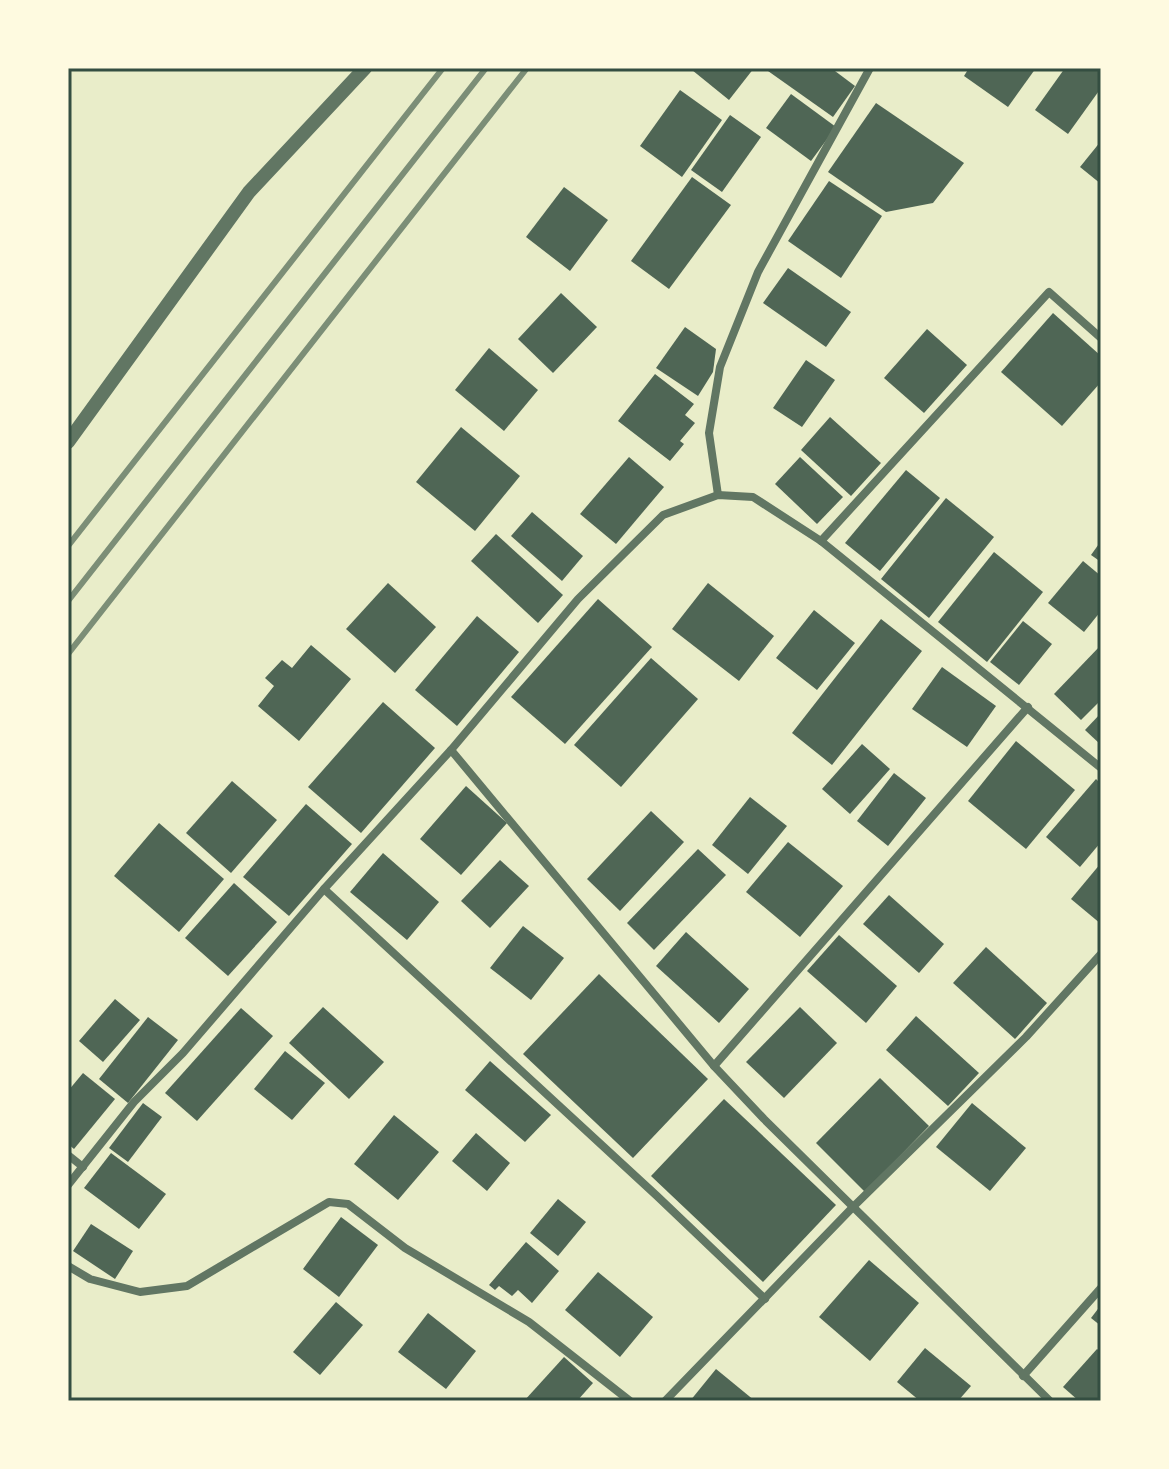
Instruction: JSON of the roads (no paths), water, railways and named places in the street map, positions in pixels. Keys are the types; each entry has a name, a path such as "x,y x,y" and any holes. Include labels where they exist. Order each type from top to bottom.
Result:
{"street":[{"path":"68,442 249,192 365,68"},
{"path":"718,495 709,433 720,367 758,272 870,68"},
{"path":"821,541 1049,292 1101,338"},
{"path":"68,1185 134,1102 233,997 324,889 451,750 578,599 663,515 718,495 753,497 821,541 1101,768"},
{"path":"714,1066 1028,707"},
{"path":"451,750 714,1066 1050,1401"},
{"path":"324,889 765,1299"},
{"path":"665,1401 853,1207 1026,1037 1101,954"},
{"path":"68,1155 83,1167"},
{"path":"68,1266 90,1279 140,1292 187,1286 329,1202 348,1204 405,1248 529,1322 630,1401"},
{"path":"1023,1376 1101,1288"}],"railway":[{"path":"68,546 443,68"},
{"path":"68,601 486,68"},
{"path":"68,654 527,68"}]}
